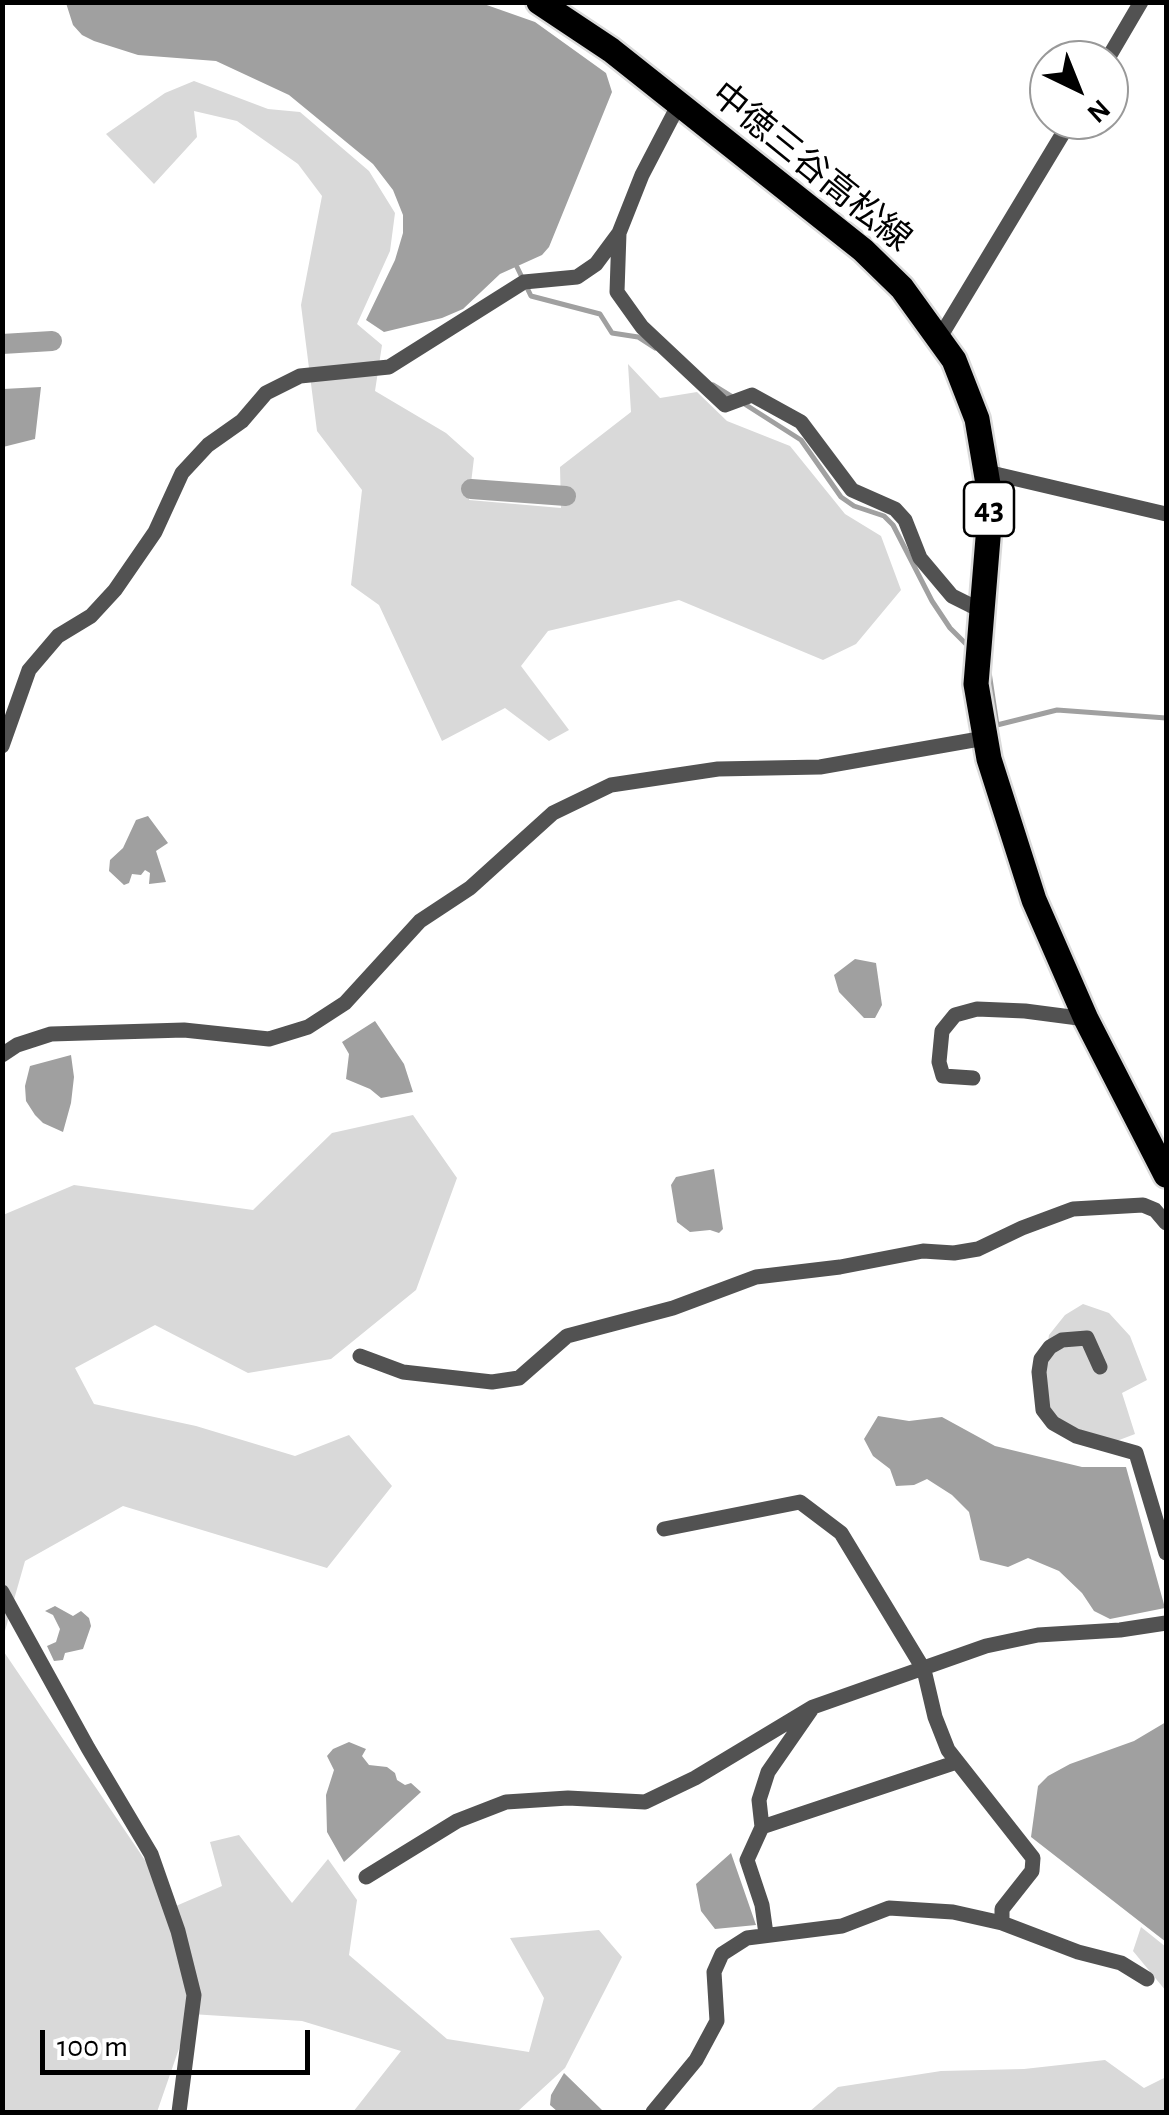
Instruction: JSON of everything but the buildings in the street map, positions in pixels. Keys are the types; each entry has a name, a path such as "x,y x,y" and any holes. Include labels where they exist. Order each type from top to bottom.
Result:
{"main road":[{"name":"中徳三谷高松線","path":"539,2 611,50 863,250 902,288 940,337 977,419 987,472 989,526 976,684 985,738 1034,900 1086,1019 1166,1175"}],"street":[{"path":"1119,40 1141,2"},
{"path":"2,746 29,670 58,636 91,616 115,590 155,532 182,472 208,445 242,422 266,393 300,376 389,368 524,282 577,278 596,264 620,233 642,175 679,104"},
{"path":"940,337 1059,140"},
{"path":"620,233 617,292 642,327 725,405 752,395 801,422 852,490 894,508 905,520 920,558 952,596 980,610"},
{"path":"987,472 1166,514"},
{"path":"2,1055 51,1034 184,1030 269,1040 308,1027 346,1003 420,921 470,888 553,813 612,785 718,769 820,767 985,738"},
{"path":"973,1078 944,1076 938,1062 942,1031 955,1014 977,1010 1025,1011 1086,1019"},
{"path":"360,1356 403,1372 492,1382 519,1378 567,1336 674,1308 756,1278 840,1268 923,1251 954,1253 978,1249 1073,1209 1143,1205 1155,1210 1166,1223"},
{"path":"1100,1366 1088,1338 1077,1337 1050,1347 1038,1372 1043,1410 1053,1424 1076,1436 1136,1453 1166,1552"},
{"path":"664,1529 800,1502 841,1533 924,1670 948,1750 1034,1858 1032,1871 1002,1909 1002,1923"},
{"path":"2,1592 151,1854 178,1930 194,1996 179,2112"},
{"path":"366,1877 457,1821 506,1802 568,1798 645,1802 694,1778 813,1707 986,1646 1038,1635 1166,1623"},
{"path":"766,1934 762,1905 747,1860 762,1826 760,1800 768,1772 813,1707"},
{"path":"762,1826 957,1762"},
{"path":"654,2112 696,2060 718,2021 714,1972 722,1954 747,1938 842,1926 889,1908 953,1912 1002,1923 1078,1952 1121,1963 1147,1979"}],"shaded area":[{"path":"66,3 481,3 535,22 606,73 612,92 549,247 542,255 500,274 463,309 384,332 366,320 395,260 403,233 403,215 393,190 373,164 289,95 216,61 138,55 94,41 73,25"},
{"path":"194,81 268,109 300,112 369,171 395,213 390,251 357,324 382,345 375,391 446,433 474,458 469,500 561,508 560,467 631,412 628,364 660,398 697,392 727,421 790,446 845,514 881,536 901,590 856,644 823,660 679,600 548,631 521,666 569,730 549,741 505,708 442,741 379,605 351,585 362,490 317,431 301,305 322,196 298,164 237,121 194,111 197,137 154,184 106,134 165,93"},
{"path":"41,387 35,439 3,447 3,389"},
{"path":"148,816 168,843 156,851 166,882 149,884 150,873 145,870 141,875 132,874 124,885 109,871 110,860 123,848 136,820"},
{"path":"855,959 876,963 882,1005 875,1018 864,1018 839,992 834,975"},
{"path":"375,1021 404,1064 413,1092 381,1098 346,1079 349,1054 342,1042"},
{"path":"71,1055 74,1077 63,1132 35,1115 26,1101 25,1086 30,1066"},
{"path":"413,1115 457,1178 416,1290 331,1359 248,1373 155,1325 75,1368 94,1404 196,1426 295,1456 349,1435 392,1486 327,1568 123,1506 25,1561 3,1638 3,1215 74,1185 253,1210 332,1133"},
{"path":"714,1169 723,1229 719,1233 690,1232 677,1222 671,1185 676,1177"},
{"path":"1083,1304 1109,1313 1130,1336 1147,1380 1122,1393 1135,1434 1114,1442 1051,1419 1044,1367 1049,1335 1065,1315"},
{"path":"878,1416 909,1421 942,1417 995,1446 1082,1467 1126,1467 1165,1608 1110,1619 1094,1611 1059,1571 1028,1558 1008,1567 980,1560 969,1512 952,1495 927,1479 896,1486 890,1469 873,1456 864,1439"},
{"path":"55,1606 73,1616 81,1611 91,1626 83,1649 65,1653 63,1660 54,1661 47,1646 56,1642 60,1629 53,1615 45,1611"},
{"path":"2,1649 176,1906 222,1886 210,1842 239,1835 292,1903 328,1859 357,1900 349,1955 447,2039 529,2052 544,1998 510,1938 599,1930 622,1957 565,2068 517,2112 353,2112 401,2051 302,2021 191,2014 157,2112 3,2112"},
{"path":"1166,1722 1166,1942 1031,1837 1038,1786 1048,1776 1134,1741"},
{"path":"349,1742 366,1749 362,1756 369,1765 387,1767 397,1780 405,1785 411,1783 421,1792 344,1862 327,1832 326,1795 334,1770 327,1756"},
{"path":"731,1853 756,1925 715,1929 701,1911 696,1884"},
{"path":"1141,1927 1166,1947 1166,1991 1133,1951"},
{"path":"1105,2060 1144,2088 1166,2077 1166,2112 809,2112 838,2087 941,2071 1024,2069"},
{"path":"564,2073 603,2111 558,2112 550,2105 551,2095"}],"waterway":[{"path":"517,267 531,296 600,314 612,333 638,337 655,348"},
{"path":"2,344 52,341"},
{"path":"713,385 734,398"},
{"path":"743,403 801,440 841,497 884,516 893,525 932,601 969,647"},
{"path":"471,489 566,496"},
{"path":"988,665 997,725 1057,710 1166,718"}]}
